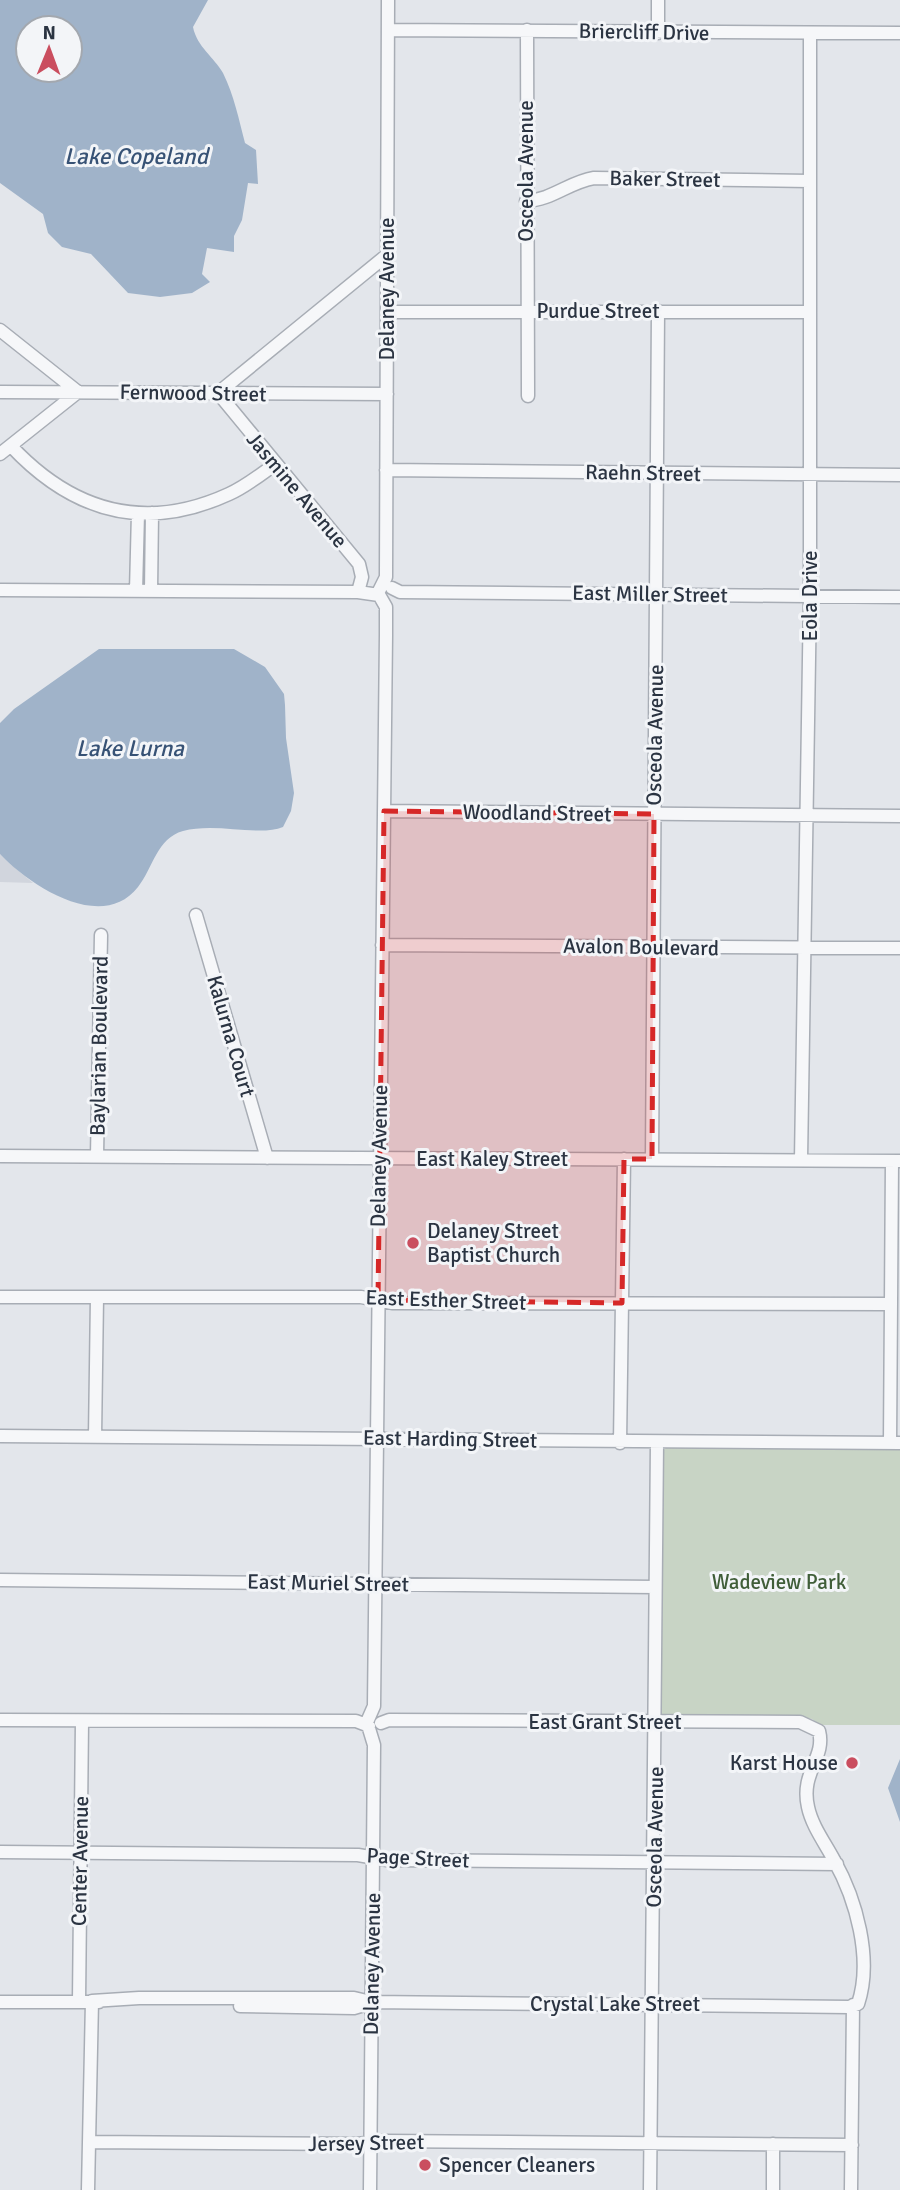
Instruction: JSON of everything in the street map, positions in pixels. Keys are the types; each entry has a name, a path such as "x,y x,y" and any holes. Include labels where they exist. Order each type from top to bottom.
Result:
{"street":[{"name":"Delaney Avenue","path":"370,2190 384,811 388,0"},
{"path":"658,0 658,33"},
{"name":"Briercliff Drive","path":"388,30 900,33"},
{"name":"Osceola Avenue","path":"527,30 528,396"},
{"name":"Eola Drive","path":"801,1160 802,948 810,596 810,33"},
{"name":"Baker Street","path":"526,201 551,198 573,184 594,178 810,181"},
{"path":"218,393 387,255"},
{"name":"Osceola Avenue","path":"652,1159 658,311"},
{"name":"Purdue Street","path":"387,312 810,312"},
{"path":"0,330 79,392 5,450 75,498 138,513 152,513 200,505 231,494 274,465"},
{"name":"Fernwood Street","path":"0,392 387,394"},
{"name":"Jasmine Avenue","path":"218,393 274,465 359,564 362,578 383,592"},
{"name":"Raehn Street","path":"386,470 900,475"},
{"path":"136,591 138,513"},
{"path":"151,591 152,513"},
{"name":"East Miller Street","path":"0,590 900,597"},
{"name":"Woodland Street","path":"384,811 900,816"},
{"name":"Kalurna Court","path":"195,915 267,1157"},
{"name":"Baylarian Boulevard","path":"97,1156 101,935"},
{"name":"Avalon Boulevard","path":"382,945 900,948"},
{"name":"East Kaley Street","path":"0,1156 896,1161"},
{"path":"620,1443 624,1159"},
{"path":"895,1443 891,1304 896,1161"},
{"name":"East Esther Street","path":"0,1297 361,1297 378,1300 891,1304"},
{"path":"95,1437 97,1297"},
{"name":"East Harding Street","path":"0,1436 620,1443 895,1443"},
{"name":"Osceola Avenue","path":"649,2190 655,1863 657,1443"},
{"name":"East Muriel Street","path":"0,1580 655,1587"},
{"name":"East Grant Street","path":"0,1720 800,1722 819,1731 821,1747 808,1774 806,1796 812,1819 836,1864"},
{"name":"Center Avenue","path":"82,1721 80,1853 89,2142 88,2190"},
{"name":"Page Street","path":"0,1852 359,1855 655,1863 836,1864"},
{"path":"836,1864 851,1891 861,1932 861,1994 855,2005 851,2190"},
{"name":"Crystal Lake Street","path":"0,2002 85,2001 354,2008 372,2003 855,2005"},
{"name":"Jersey Street","path":"89,2142 852,2145"},
{"path":"772,2190 773,2144"}],"highlighted area":[{"path":"384,811 654,814 652,1159 624,1159 622,1303 378,1300"}],"shaded area":[{"path":"0,854 9,863 33,883 0,882"}],"green space":[{"name":"Wadeview Park","path":"669,1446 900,1447 900,1725 820,1725 812,1719 801,1717 665,1716 660,1713 662,1451"}],"water":[{"name":"Lake Copeland","path":"0,0 208,0 193,27 195,34 223,73 245,143 256,150 258,184 248,183 242,220 234,236 234,252 207,248 202,274 210,282 192,293 160,297 128,293 91,254 62,247 48,233 43,214 0,183"},
{"name":"Lake Lurna","path":"99,649 234,649 265,667 284,694 286,738 294,793 291,811 283,827 262,831 209,828 183,831 174,835 156,854 138,887 123,900 105,906 86,905 47,891 0,854 0,723 14,709"},
{"path":"900,1759 900,1822 888,1788"}],"place":[{"name":"Delaney Street Baptist Church","path":"413,1243"},
{"name":"Karst House","path":"852,1763"},
{"name":"Spencer Cleaners","path":"425,2165"}]}
